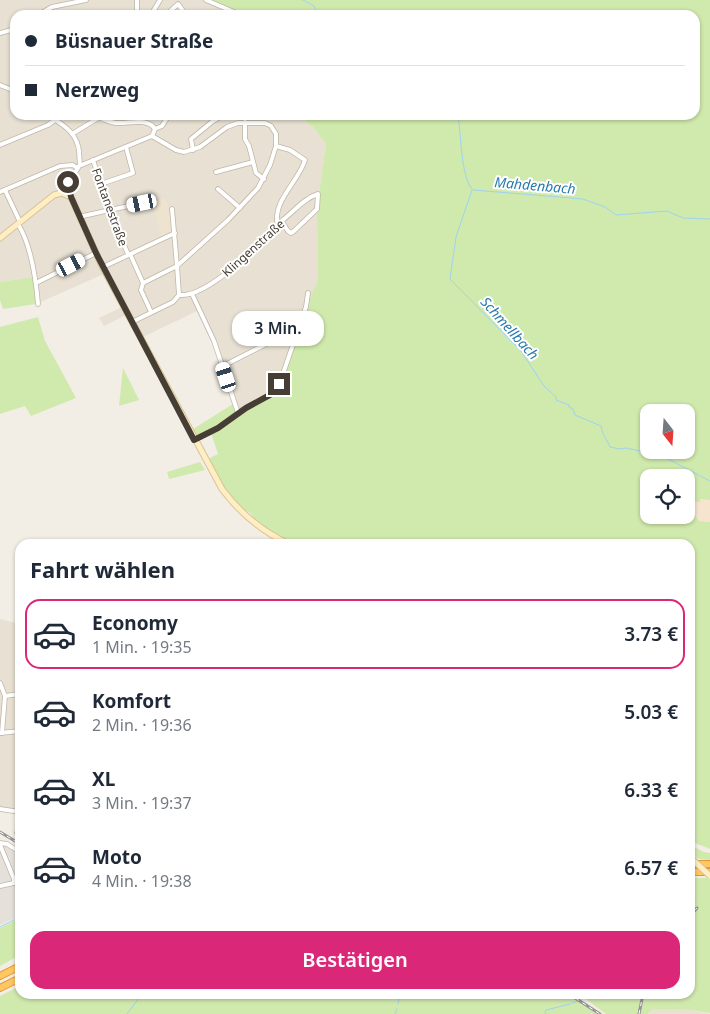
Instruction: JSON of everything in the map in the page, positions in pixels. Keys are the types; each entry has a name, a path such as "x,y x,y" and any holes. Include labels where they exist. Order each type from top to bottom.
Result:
{"highway":[{"path":"695,864 710,864"},
{"path":"695,872 710,874"},
{"path":"0,976 15,968"},
{"path":"0,988 15,980"}],"main road":[{"path":"0,238 51,197 59,193 71,197 103,267 212,474 236,507 260,528 279,539"},
{"path":"695,861 710,874"}],"street":[{"path":"47,10 55,6 86,0"},
{"path":"206,0 229,10"},
{"path":"52,1 55,6"},
{"path":"171,10 178,4 182,10"},
{"path":"0,145 48,125 55,120 72,134 78,145 79,167"},
{"path":"72,134 92,120"},
{"path":"108,120 113,122 146,122 152,124 155,129"},
{"path":"59,193 68,184 79,167 152,136 155,129 164,124 166,120"},
{"path":"193,150 191,139 215,120"},
{"path":"143,283 177,266 240,208 264,179 276,146 276,133 269,125 261,122 245,122 230,125 205,144 187,152 179,151 152,136"},
{"path":"245,122 245,139 249,146 256,173 264,179"},
{"path":"101,184 133,173 126,146"},
{"path":"276,146 290,150 305,160 300,173 278,208 276,217 280,223"},
{"name":"Fontanestraße","path":"93,160 112,218 143,283 141,290 151,312"},
{"path":"216,172 253,162"},
{"path":"0,192 60,166 79,167"},
{"path":"68,184 71,197"},
{"path":"218,189 240,208"},
{"path":"5,190 27,246 36,283 38,304"},
{"name":"Klingenstraße","path":"132,322 173,302 179,295 192,294 226,274 280,223 304,202 318,194 317,209 294,231 291,233 280,223"},
{"path":"83,216 142,203"},
{"path":"172,209 179,295"},
{"path":"103,267 175,233"},
{"path":"36,283 96,253"},
{"path":"194,440 218,428 238,413 277,391 308,300 308,292"},
{"path":"192,294 214,341 238,413"},
{"path":"223,366 288,332 297,332"},
{"path":"0,684 6,696 1,733 15,732"},
{"path":"6,696 15,695"},
{"path":"0,809 15,811"},
{"path":"0,886 14,883 14,879 0,844 7,844 15,849"}],"shaded area":[{"path":"0,0 206,0 229,10 10,10 10,120 304,120 313,127 326,144 317,209 318,280 310,298 278,393 238,416 213,342 197,311 141,338 128,314 104,326 99,318 124,306 106,273 36,304 32,277 0,282"},
{"path":"108,120 166,120 164,124 155,129 150,123 113,122"},
{"path":"165,198 169,207 172,231 162,236 151,202"},
{"path":"706,498 710,500 710,522 699,521 695,516 695,502"},
{"path":"0,619 15,623 15,809 0,807"},
{"path":"4,841 15,847 15,918 0,925 0,843"},
{"path":"653,1009 684,1009 710,1014 649,1014"}],"green space":[{"path":"206,0 710,0 710,500 701,499 700,502 695,502 695,469 640,469 640,524 695,524 695,516 699,521 710,522 710,849 695,843 695,539 282,539 258,524 250,512 242,511 223,486 208,459 218,454 211,433 195,436 190,431 233,404 238,416 278,393 310,298 318,280 317,209 326,144 313,127 304,120 700,120 700,10 229,10"},
{"path":"33,277 36,304 3,309 0,300 0,282"},
{"path":"38,317 45,341 76,398 31,416 25,406 0,414 0,327"},
{"path":"123,368 139,400 119,406"},
{"path":"200,462 205,470 169,479 167,472"},
{"path":"695,848 710,853 710,860 699,859 695,856"},
{"path":"695,878 710,878 710,1013 683,1009 653,1009 648,1014 606,1014 586,999 695,999"},
{"path":"15,920 15,958 0,966 0,928"},
{"path":"15,988 15,999 575,999 597,1014 0,1014 0,996"}],"waterway":[{"path":"303,0 314,6 316,10"},
{"path":"459,120 464,165 468,183 472,189"},
{"name":"Schmellbach","path":"472,190 456,237 450,279 521,351 544,386 556,397 556,400 569,405 575,415 601,426 610,447 640,451"},
{"name":"Mahdenbach","path":"473,190 583,199 605,207 616,215 667,211 683,218 710,219"},
{"name":"Schmellbach","path":"668,459 710,481"},
{"path":"0,927 15,920"},
{"path":"127,1014 138,999"},
{"path":"398,1004 399,999"},
{"path":"572,1003 578,1001"},
{"path":"545,1014 546,1010 570,1004"},
{"path":"395,1014 397,1009"}],"railway":[{"path":"0,832 15,841"},
{"path":"577,999 600,1014"},
{"path":"639,1014 642,999"}],"route":[{"path":"68,182 71,197 96,253 194,440 218,428 238,413 277,391 279,384"}]}
